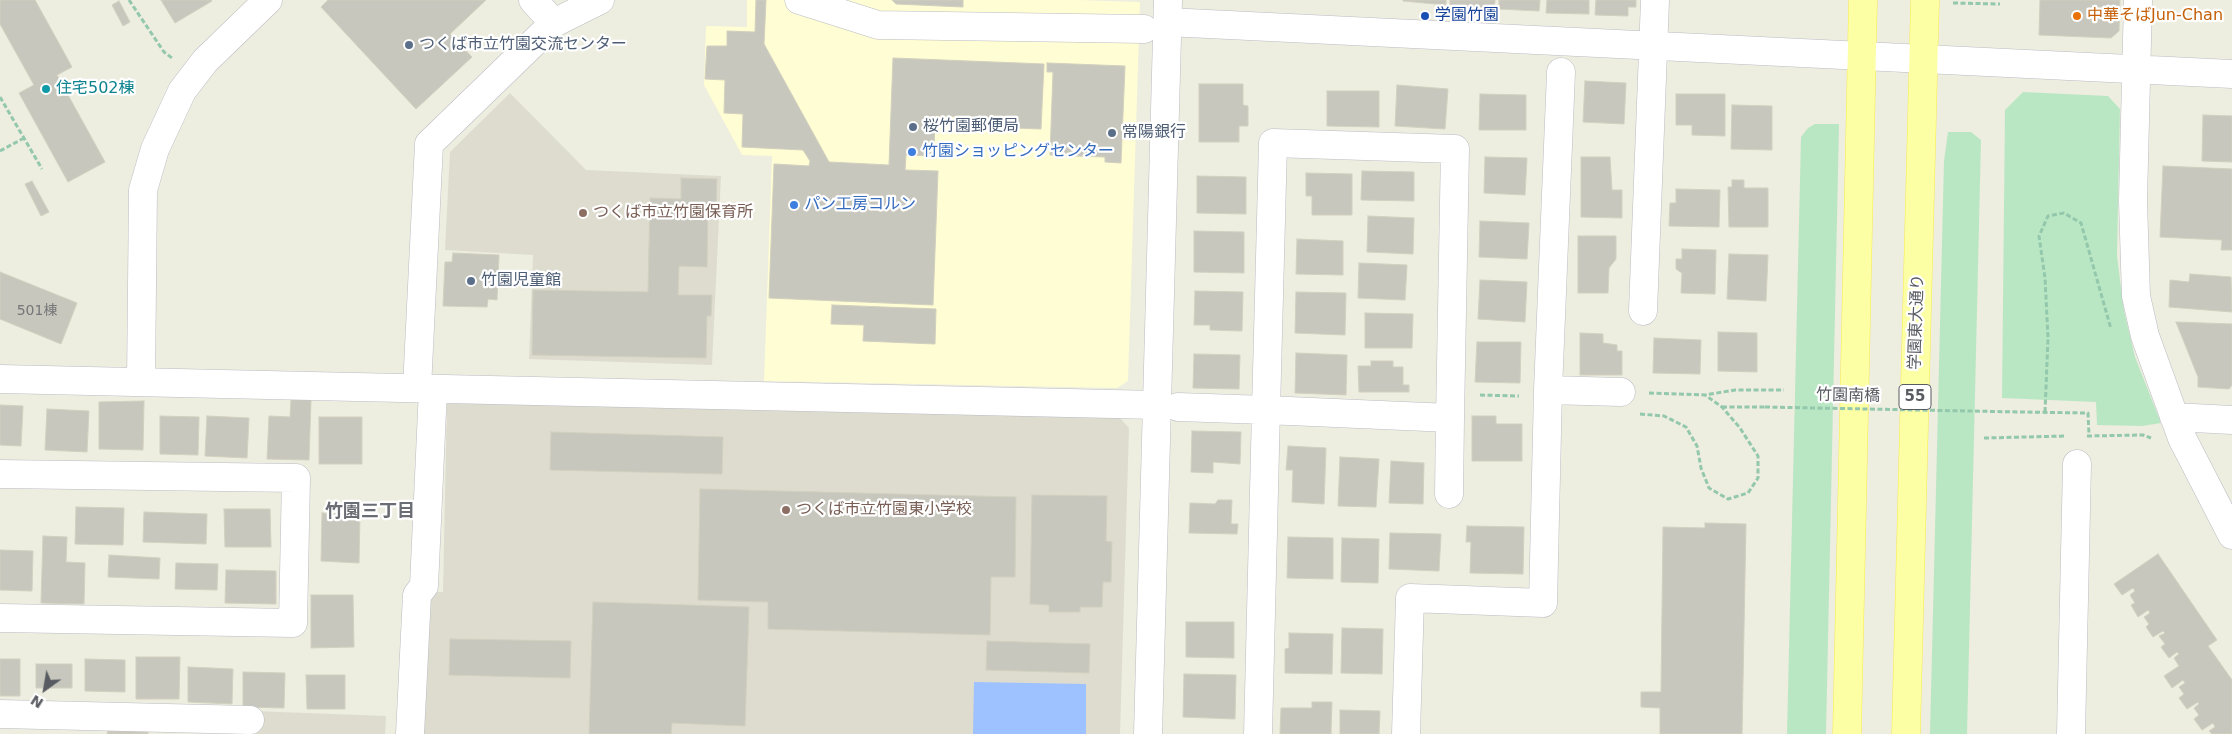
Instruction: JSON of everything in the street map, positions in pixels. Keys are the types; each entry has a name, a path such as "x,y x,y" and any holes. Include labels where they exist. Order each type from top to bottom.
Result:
{"main road":[{"path":"1847,734 1863,0"},
{"name":"学園東大通り","path":"1906,734 1925,60 1938,2"}],"street":[{"path":"141,382 143,190 155,149 182,91 194,75 205,61 268,0"},
{"path":"533,0 554,23"},
{"path":"410,734 417,595 424,586 415,388 429,144 554,23 600,0"},
{"path":"799,0 878,25 1159,17 1654,47 2232,74"},
{"path":"1643,311 1654,47 1654,0"},
{"path":"2138,0 2133,201 2136,296 2163,424 2182,438 2232,535"},
{"path":"1148,734 1168,406 1159,17"},
{"path":"1406,734 1410,598 1543,603 1548,390 1560,72"},
{"path":"1258,734 1273,143 1455,149 1449,494"},
{"path":"0,379 522,390 1266,410 1450,406"},
{"path":"1548,390 1621,392"},
{"path":"2163,424 2232,420"},
{"path":"2071,734 2077,464"},
{"path":"0,474 296,478 293,623 0,618"},
{"path":"0,714 250,720"}],"path":[{"path":"129,0 164,52 194,75"},
{"path":"1938,2 2000,4"},
{"path":"0,97 42,168"},
{"path":"0,151 24,138"},
{"path":"2046,412 2048,338 2045,278 2039,236 2048,216 2064,213 2081,223 2113,334"},
{"path":"1450,406 1534,396 1548,390"},
{"path":"1621,392 1705,395 1735,390 1784,390"},
{"path":"1638,414 1664,416 1686,428 1698,446 1701,468 1709,488 1728,499 1748,493 1758,478 1758,456 1740,428 1722,407 1705,395"},
{"name":"竹園南橋","path":"1722,407 2088,413 2089,436"},
{"path":"2083,436 2143,435 2155,439 2163,424"},
{"path":"1984,438 2068,436"}],"shaded area":[{"path":"747,0 1079,0 1140,2 1128,381 1117,388 764,381 772,156 742,155 704,85 706,26 747,27"},
{"name":"つくば市立竹園保育所","path":"510,93 586,170 721,176 712,365 529,359 533,255 445,250 450,152"},
{"name":"つくば市立竹園東小学校","path":"447,402 1120,418 1129,428 1120,734 419,734 428,592 443,592"},
{"path":"253,711 386,716 385,734 253,734"}],"green space":[{"path":"2023,92 2108,96 2120,109 2117,256 2124,311 2135,357 2161,423 2142,426 2097,425 2096,402 2002,398 2005,110"},
{"path":"1815,124 1839,124 1826,734 1787,734 1801,137 1808,128"},
{"path":"1948,132 1971,132 1981,140 1967,734 1930,734 1944,161"}],"water":[{"path":"974,682 1086,684 1086,734 973,734"}],"building":[{"name":"住宅502棟","path":"0,0 35,0 72,67 57,75 105,162 68,182 19,93 34,85 0,24"},
{"path":"161,0 211,0 212,1 175,23"},
{"name":"つくば市立竹園交流センター","path":"328,0 486,0 450,34 472,57 416,109 321,7"},
{"name":"竹園ショッピングセンター","path":"756,0 766,0 764,44 829,162 889,165 893,58 1044,64 1041,129 964,126 964,117 935,116 934,156 906,155 905,170 938,171 933,305 769,298 774,164 809,166 810,161 803,150 742,147 743,114 724,113 725,80 705,79 707,46 727,46 727,31 755,32"},
{"path":"892,0 963,0 963,7 896,4"},
{"path":"1403,0 1446,0 1446,5 1403,1"},
{"path":"1450,0 1495,0 1494,11 1450,9"},
{"path":"1499,0 1540,0 1539,11 1499,9"},
{"path":"1547,0 1589,0 1589,14 1546,13"},
{"path":"1596,0 1636,0 1636,7 1628,7 1628,16 1595,15"},
{"path":"2040,0 2120,0 2119,31 2111,38 2039,35"},
{"path":"119,1 130,22 123,26 112,5"},
{"path":"1047,63 1125,66 1121,163 1105,162 1105,157 1050,155 1053,72 1047,72"},
{"path":"1585,81 1626,83 1624,124 1583,122"},
{"path":"1199,84 1243,84 1243,105 1248,106 1248,126 1239,126 1239,142 1199,142"},
{"path":"1397,85 1448,89 1445,129 1395,126"},
{"path":"1327,91 1379,91 1379,127 1327,126"},
{"path":"1480,94 1526,95 1526,130 1479,130"},
{"path":"1676,94 1725,94 1725,136 1692,135 1692,125 1676,125"},
{"path":"1732,105 1772,106 1772,150 1731,149"},
{"path":"2203,115 2232,116 2232,162 2202,161"},
{"path":"1485,157 1527,158 1525,195 1484,193"},
{"path":"1581,157 1610,157 1612,190 1622,190 1622,218 1581,217"},
{"path":"2163,166 2232,169 2232,250 2221,250 2222,240 2160,237"},
{"path":"1362,171 1414,172 1414,201 1361,200"},
{"path":"1306,173 1352,174 1352,215 1312,215 1312,196 1306,196"},
{"path":"1197,176 1246,177 1246,214 1197,213"},
{"path":"681,178 717,179 716,205 708,205 707,267 679,266 678,295 712,295 711,316 707,316 706,358 532,355 533,290 648,292 650,198 681,199"},
{"path":"1732,180 1744,180 1744,188 1768,188 1768,227 1729,227 1728,187 1732,187"},
{"path":"32,181 49,212 41,216 25,184"},
{"path":"1676,189 1720,190 1719,227 1669,226 1670,203 1676,203"},
{"path":"1368,216 1414,218 1413,254 1367,252"},
{"path":"1480,221 1529,223 1527,259 1479,257"},
{"path":"1194,231 1244,232 1244,273 1194,272"},
{"path":"1578,236 1616,236 1616,259 1609,268 1608,293 1578,293"},
{"path":"1297,239 1343,241 1343,275 1296,274"},
{"path":"1682,249 1716,250 1715,294 1681,293 1682,273 1676,269 1676,259 1682,259"},
{"name":"竹園児童館","path":"453,253 499,255 497,300 488,299 487,307 443,306 445,262 452,262"},
{"path":"1729,254 1768,255 1766,301 1727,299"},
{"path":"1359,263 1407,265 1405,300 1358,298"},
{"path":"0,272 77,303 61,344 0,319"},
{"path":"2190,274 2231,277 2232,312 2169,307 2170,280 2189,282"},
{"path":"1480,280 1527,282 1525,322 1478,319"},
{"path":"1195,291 1243,292 1242,331 1210,330 1210,325 1194,325"},
{"path":"1296,292 1346,293 1345,335 1295,333"},
{"path":"832,305 936,309 935,344 863,341 864,325 831,324"},
{"path":"1365,313 1413,314 1412,348 1365,348"},
{"path":"2176,322 2232,324 2232,385 2229,389 2198,387 2198,377"},
{"path":"1718,332 1757,333 1757,372 1718,371"},
{"path":"1580,333 1603,334 1603,343 1617,345 1617,351 1622,351 1622,375 1580,375"},
{"path":"1654,338 1701,340 1700,374 1653,373"},
{"path":"1477,342 1521,342 1520,383 1475,382"},
{"path":"1296,353 1347,355 1346,395 1295,393"},
{"path":"1194,354 1240,355 1239,389 1193,388"},
{"path":"1371,361 1393,361 1393,367 1403,367 1403,385 1409,385 1409,392 1359,392 1358,366 1371,366"},
{"path":"291,400 311,400 309,460 267,459 269,416 290,417"},
{"path":"144,401 143,450 99,449 99,402"},
{"path":"0,405 23,406 21,446 0,445"},
{"path":"47,409 89,411 87,452 45,450"},
{"path":"160,416 199,417 198,455 160,454"},
{"path":"207,416 249,418 247,458 205,456"},
{"path":"1472,416 1496,416 1496,424 1522,424 1522,461 1472,461"},
{"path":"319,417 362,417 362,464 319,464"},
{"path":"1192,431 1241,432 1240,464 1213,462 1213,473 1191,472"},
{"path":"551,432 723,437 722,474 550,470"},
{"path":"1288,446 1326,448 1324,504 1292,502 1293,470 1286,470"},
{"path":"1340,457 1379,459 1376,507 1338,506"},
{"path":"1391,461 1424,463 1423,504 1389,503"},
{"path":"700,489 1016,497 1015,577 991,577 990,635 768,629 768,602 698,600"},
{"path":"1032,495 1107,496 1106,541 1112,542 1111,582 1103,582 1102,607 1080,607 1080,612 1049,612 1049,605 1030,604"},
{"path":"1218,500 1232,500 1231,524 1238,524 1237,534 1189,533 1190,503 1215,504"},
{"path":"76,507 124,508 123,545 75,544"},
{"path":"224,509 270,509 271,547 225,547"},
{"path":"144,512 207,514 206,544 143,542"},
{"path":"322,513 360,514 359,563 321,561"},
{"path":"1705,523 1746,524 1742,734 1660,734 1660,708 1641,707 1641,692 1661,692 1663,527 1705,528"},
{"path":"1467,526 1524,527 1523,574 1470,573 1471,542 1466,542"},
{"path":"1390,533 1441,534 1439,571 1389,569"},
{"path":"43,536 67,537 66,562 85,563 84,604 41,603"},
{"path":"1288,537 1333,538 1333,579 1287,578"},
{"path":"1342,538 1379,539 1378,583 1341,582"},
{"path":"0,550 33,551 32,591 0,590"},
{"path":"2158,554 2217,640 2208,646 2232,680 2232,734 2212,734 2209,731 2215,727 2213,723 2202,730 2194,719 2199,715 2194,708 2199,704 2198,702 2187,709 2179,698 2184,694 2179,687 2185,683 2183,680 2172,688 2164,676 2179,666 2174,658 2179,654 2177,652 2169,658 2161,647 2165,644 2159,636 2165,633 2163,631 2153,637 2146,627 2149,624 2144,617 2150,613 2148,610 2138,617 2131,605 2135,603 2130,595 2135,591 2133,588 2122,595 2114,584"},
{"path":"109,555 160,558 159,579 108,577"},
{"path":"176,563 218,564 217,590 175,589"},
{"path":"226,570 276,571 276,604 225,603"},
{"path":"311,595 353,595 354,647 311,648"},
{"path":"593,602 749,607 745,726 672,723 671,734 589,734"},
{"path":"1186,622 1234,622 1234,658 1186,657"},
{"path":"1342,628 1383,629 1382,674 1341,673"},
{"path":"1289,633 1333,634 1332,674 1285,673 1285,649 1289,648"},
{"path":"450,639 571,641 570,678 449,675"},
{"path":"987,641 1090,644 1089,673 986,670"},
{"path":"136,657 180,657 179,699 136,699"},
{"path":"0,659 20,659 20,696 0,696"},
{"path":"85,659 125,660 125,692 85,691"},
{"path":"36,664 72,664 72,688 36,688"},
{"path":"188,667 233,669 232,704 188,702"},
{"path":"243,672 285,673 284,708 243,707"},
{"path":"1184,674 1236,675 1235,719 1183,717"},
{"path":"306,675 345,675 345,709 307,709"},
{"path":"1312,702 1332,702 1331,734 1280,734 1281,708 1312,708"},
{"path":"1340,710 1380,711 1379,734 1340,734"},
{"path":"108,731 148,732 148,734 107,734"}],"place":[{"name":"学園竹園","path":"1425,16"},
{"name":"中華そばJun-Chan","path":"2077,16"},
{"name":"つくば市立竹園交流センター","path":"409,45"},
{"name":"住宅502棟","path":"46,89"},
{"name":"桜竹園郵便局","path":"913,127"},
{"name":"常陽銀行","path":"1112,133"},
{"name":"竹園ショッピングセンター","path":"912,152"},
{"name":"パン工房コルン","path":"794,205"},
{"name":"つくば市立竹園保育所","path":"583,213"},
{"name":"竹園児童館","path":"471,281"},
{"name":"つくば市立竹園東小学校","path":"786,510"}],"district":[{"name":"竹園三丁目","path":"370,512"}]}
